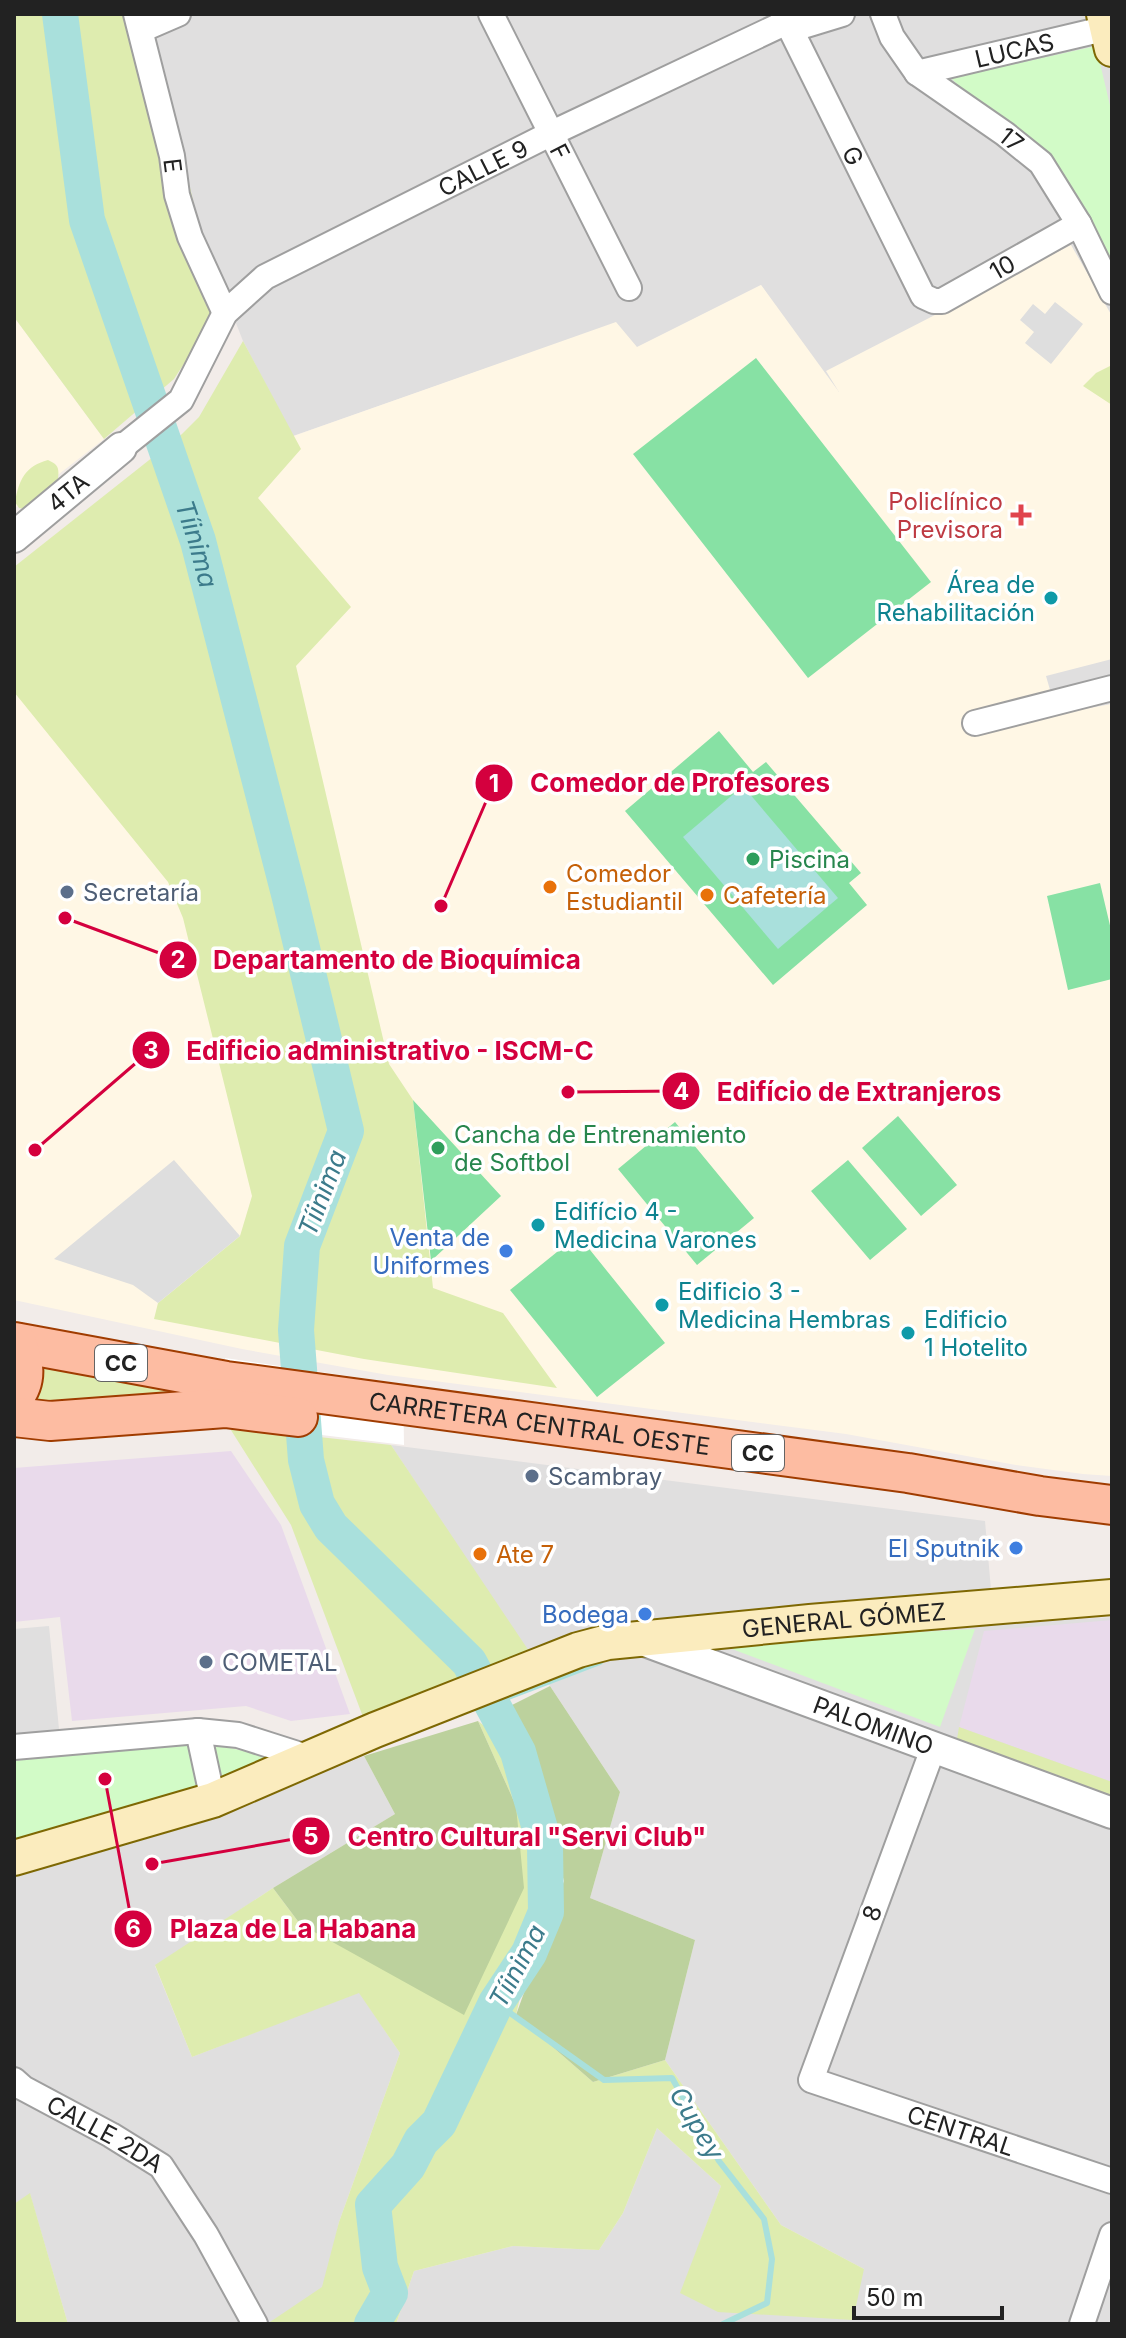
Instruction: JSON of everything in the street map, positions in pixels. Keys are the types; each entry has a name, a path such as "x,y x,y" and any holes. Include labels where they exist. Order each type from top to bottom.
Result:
{"main road":[{"name":"CARRETERA CENTRAL OESTE","path":"16,1342 225,1394 404,1418 1112,1528"},
{"path":"14,1397 25,1376 24,1360 16,1342"},
{"name":"CARRETERA CENTRAL OESTE","path":"14,1417 50,1421 225,1394"},
{"name":"CARRETERA CENTRAL OESTE","path":"404,1418 908,1473 1112,1505"},
{"name":"GENERAL GÓMEZ","path":"310,1758 578,1650 608,1642 1112,1597"},
{"path":"14,1858 213,1800 310,1758"}],"street":[{"path":"138,22 178,14"},
{"name":"F","path":"491,14 629,288"},
{"name":"CALLE 9","path":"121,448 181,400 225,313 265,277 785,18 806,25 842,14"},
{"name":"17","path":"883,14 892,37 917,73 1041,163 1079,224 1112,292"},
{"name":"G","path":"785,18 923,296"},
{"name":"E","path":"138,22 172,156 177,195 190,237 225,313"},
{"name":"LUCAS","path":"917,73 1109,30"},
{"name":"10","path":"923,296 942,301 1079,224"},
{"name":"4TA","path":"14,537 121,448"},
{"path":"975,723 1112,688"},
{"name":"PALOMINO","path":"635,1638 1112,1813"},
{"path":"198,1731 213,1800"},
{"path":"14,1747 198,1731 238,1735 310,1758"},
{"name":"8","path":"811,2080 934,1746"},
{"name":"CALLE 2DA","path":"14,2080 161,2166 206,2235 255,2324"},
{"name":"CENTRAL","path":"811,2080 1112,2181"},
{"path":"1082,2324 1112,2235"}],"shaded area":[{"path":"149,14 1112,14 1112,704 1057,714 761,285 636,348 616,323 293,436 243,341 201,234"},
{"path":"1071,245 1112,316 1112,659 1046,676 1057,714 1112,704 1112,1476 1016,1465 846,1434 388,1375 242,1349 14,1300 14,567 240,455 616,322 637,347 761,285 839,392 826,371"},
{"path":"1055,302 1083,324 1051,364 1025,343 1034,332 1020,320 1033,304 1045,314"},
{"path":"14,317 104,439 14,509"},
{"path":"174,1160 240,1236 158,1303 133,1285 54,1259"},
{"path":"391,1445 985,1521 994,1624 1112,1617 1112,2324 396,2324 414,2271 513,2246 599,2250 623,2213 657,2128 721,2186 681,2293 864,2269 781,2225 665,2060 695,1940 590,1898 620,1792"},
{"name":"COMETAL","path":"231,1451 281,1525 350,1714 291,1721 246,1706 72,1721 60,1617 14,1622 14,1468"},
{"path":"1112,1620 1112,1782 959,1727 984,1631"},
{"path":"49,1626 59,1729 14,1735 14,1629"},
{"path":"364,1756 395,1814 273,1888 155,1966 192,2057 359,1992 400,2053 339,2222 325,2290 271,2324 68,2324 30,2194 14,2204 14,1868 236,1810"}],"green space":[{"path":"14,14 149,14 201,234 226,299 174,379 104,439 14,317"},
{"path":"1096,46 1112,114 1112,269 1076,196 1054,163 1025,134 951,78"},
{"path":"243,341 301,449 258,498 351,607 296,666 389,1064 413,1100 433,1288 503,1313 557,1388 364,1359 154,1319 158,1303 240,1236 252,1196 183,918 168,882 14,692 14,567 182,434 199,417"},
{"path":"756,358 931,582 808,678 633,454"},
{"path":"1112,365 1112,405 1083,386 1096,373"},
{"path":"48,460 58,467 58,480 25,509 19,508 15,502 24,475"},
{"path":"719,731 753,772 766,762 861,873 849,883 867,905 773,985 625,811"},
{"path":"1100,883 1112,934 1112,979 1068,990 1047,896"},
{"name":"Cancha de Entrenamiento de Softbol","path":"413,1100 501,1196 431,1261"},
{"path":"898,1116 957,1185 921,1216 862,1148"},
{"path":"675,1122 754,1218 697,1265 618,1169"},
{"path":"848,1160 907,1229 870,1260 811,1191"},
{"path":"578,1235 665,1343 597,1397 510,1290"},
{"path":"36,1358 202,1396 82,1406 24,1403"},
{"path":"229,1427 391,1445 529,1651 363,1717 291,1525"},
{"path":"975,1629 940,1727 716,1643"},
{"path":"550,1686 620,1792 590,1898 695,1940 665,2060 593,2082 516,2015 564,1881 535,1779 504,1709"},
{"path":"478,1721 518,1752 545,1888 516,2015 593,2082 665,2060 781,2225 864,2269 853,2320 718,2312 680,2293 721,2186 657,2128 623,2213 599,2250 513,2246 414,2271 396,2324 267,2324 322,2287 339,2222 400,2053 359,1993 192,2057 155,1965 273,1888 300,1924 516,1806"},
{"path":"478,1721 516,1806 524,1888 464,2015 300,1924 273,1888 395,1814 364,1756"},
{"path":"959,1727 1112,1782 1112,1801 956,1745"},
{"path":"186,1739 195,1767 197,1791 14,1840 14,1761"},
{"path":"213,1744 283,1760 224,1783"},
{"path":"30,2193 68,2324 14,2324 14,2204"}],"water":[{"name":"Piscina","path":"743,786 838,898 778,949 683,837"}],"pier":[{"path":"225,1358 403,1384 404,1445 223,1423"}],"waterway":[{"name":"Tíinima","path":"60,14 87,220 198,541 346,1131 302,1246 296,1330 306,1460 317,1504 331,1527 469,1662 518,1752 545,1846 546,1912 529,1953 496,2003 439,2123 421,2141 408,2166 373,2205 380,2267 390,2293 372,2324"},
{"path":"492,1703 600,1662"},
{"name":"Cupey","path":"496,2003 604,2080 672,2078 719,2161 764,2219 772,2259 767,2303 723,2324"}],"place":[{"name":"Policlínico Previsora","path":"1021,515"},
{"name":"Área de Rehabilitación","path":"1051,598"},
{"name":"Piscina","path":"753,859"},
{"name":"Comedor Estudiantil","path":"550,887"},
{"name":"Secretaría","path":"67,892"},
{"name":"Cafetería","path":"707,895"},
{"name":"Comedor de Profesores","path":"441,906"},
{"name":"Departamento de Bioquímica","path":"65,918"},
{"name":"Edifício de Extranjeros","path":"568,1092"},
{"name":"Cancha de Entrenamiento de Softbol","path":"438,1148"},
{"name":"Edificio administrativo - ISCM-C","path":"35,1150"},
{"name":"Edifício 4 - Medicina Varones","path":"538,1225"},
{"name":"Venta de Uniformes","path":"506,1251"},
{"name":"Edificio 3 - Medicina Hembras","path":"662,1305"},
{"name":"Edificio 1 Hotelito","path":"908,1333"},
{"name":"Scambray","path":"532,1476"},
{"name":"El Sputnik","path":"1016,1548"},
{"name":"Ate 7","path":"480,1554"},
{"name":"Bodega","path":"645,1614"},
{"name":"COMETAL","path":"206,1662"},
{"name":"Plaza de La Habana","path":"105,1779"},
{"name":"Centro Cultural \"Servi Club\"","path":"152,1864"}]}
